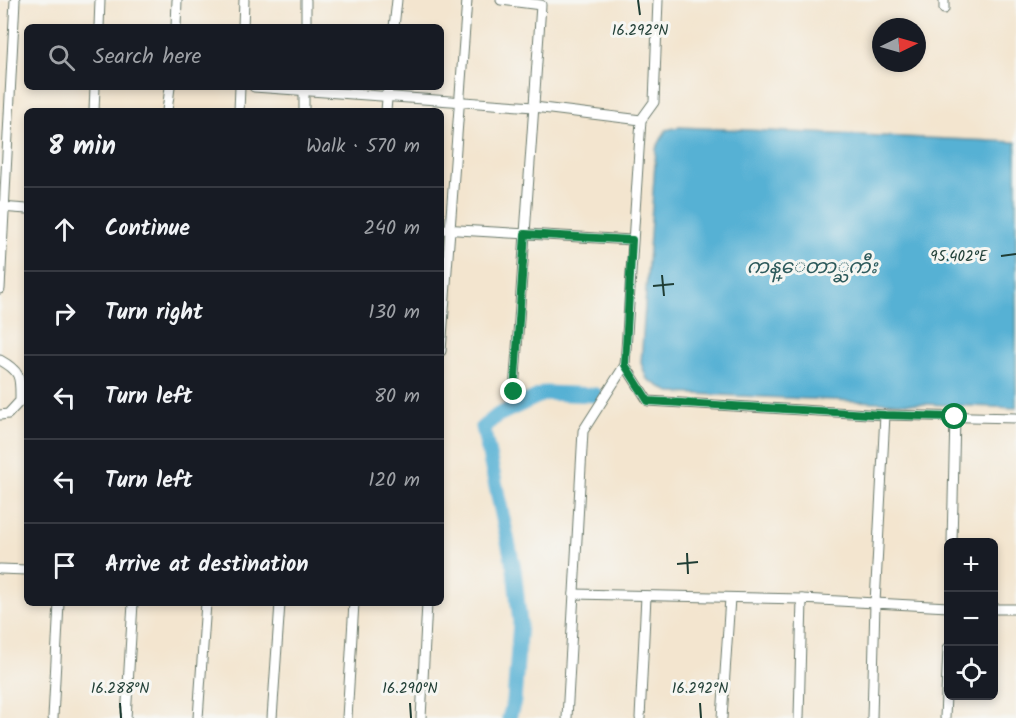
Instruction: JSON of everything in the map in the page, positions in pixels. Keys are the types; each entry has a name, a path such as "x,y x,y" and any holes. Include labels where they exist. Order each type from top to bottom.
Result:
{"street":[{"path":"0,289 2,207 15,0"},
{"path":"99,24 100,0"},
{"path":"176,24 177,0"},
{"path":"243,24 244,0"},
{"path":"306,0 306,24"},
{"path":"394,24 397,0"},
{"path":"444,278 446,230 460,102 467,0"},
{"path":"501,0 541,5 514,392"},
{"path":"567,718 583,431 625,365 641,120 654,102 658,0"},
{"path":"94,108 95,90"},
{"path":"167,108 170,90"},
{"path":"238,108 240,90"},
{"path":"304,90 304,108"},
{"path":"346,90 388,91 460,102 534,107 641,120"},
{"path":"386,108 388,91"},
{"path":"2,207 24,209"},
{"path":"446,230 632,240"},
{"path":"0,360 14,368 19,375 20,387 20,401 8,414 0,415"},
{"path":"625,365 648,401 885,415 1016,418"},
{"path":"872,718 875,603 885,415"},
{"path":"952,538 955,417"},
{"path":"0,568 24,570"},
{"path":"574,594 802,599 944,607"},
{"path":"640,718 646,596"},
{"path":"723,718 730,598"},
{"path":"799,718 802,599"},
{"path":"53,718 59,606"},
{"path":"126,718 133,606"},
{"path":"198,718 206,606"},
{"path":"272,718 280,606"},
{"path":"347,718 354,606"},
{"path":"421,718 427,606"},
{"path":"998,609 1016,609"},
{"path":"945,718 946,700"}],"water":[{"name":"ကန္ေတာ္ႀကီး","path":"679,127 1016,142 1016,408 671,393 647,379 641,363 656,149 666,130"}],"waterway":[{"path":"509,718 514,701 520,623 514,569 483,427 498,415 545,393 596,395"}],"route":[{"path":"514,392 525,234 632,240 625,365 648,401 955,417"}]}
